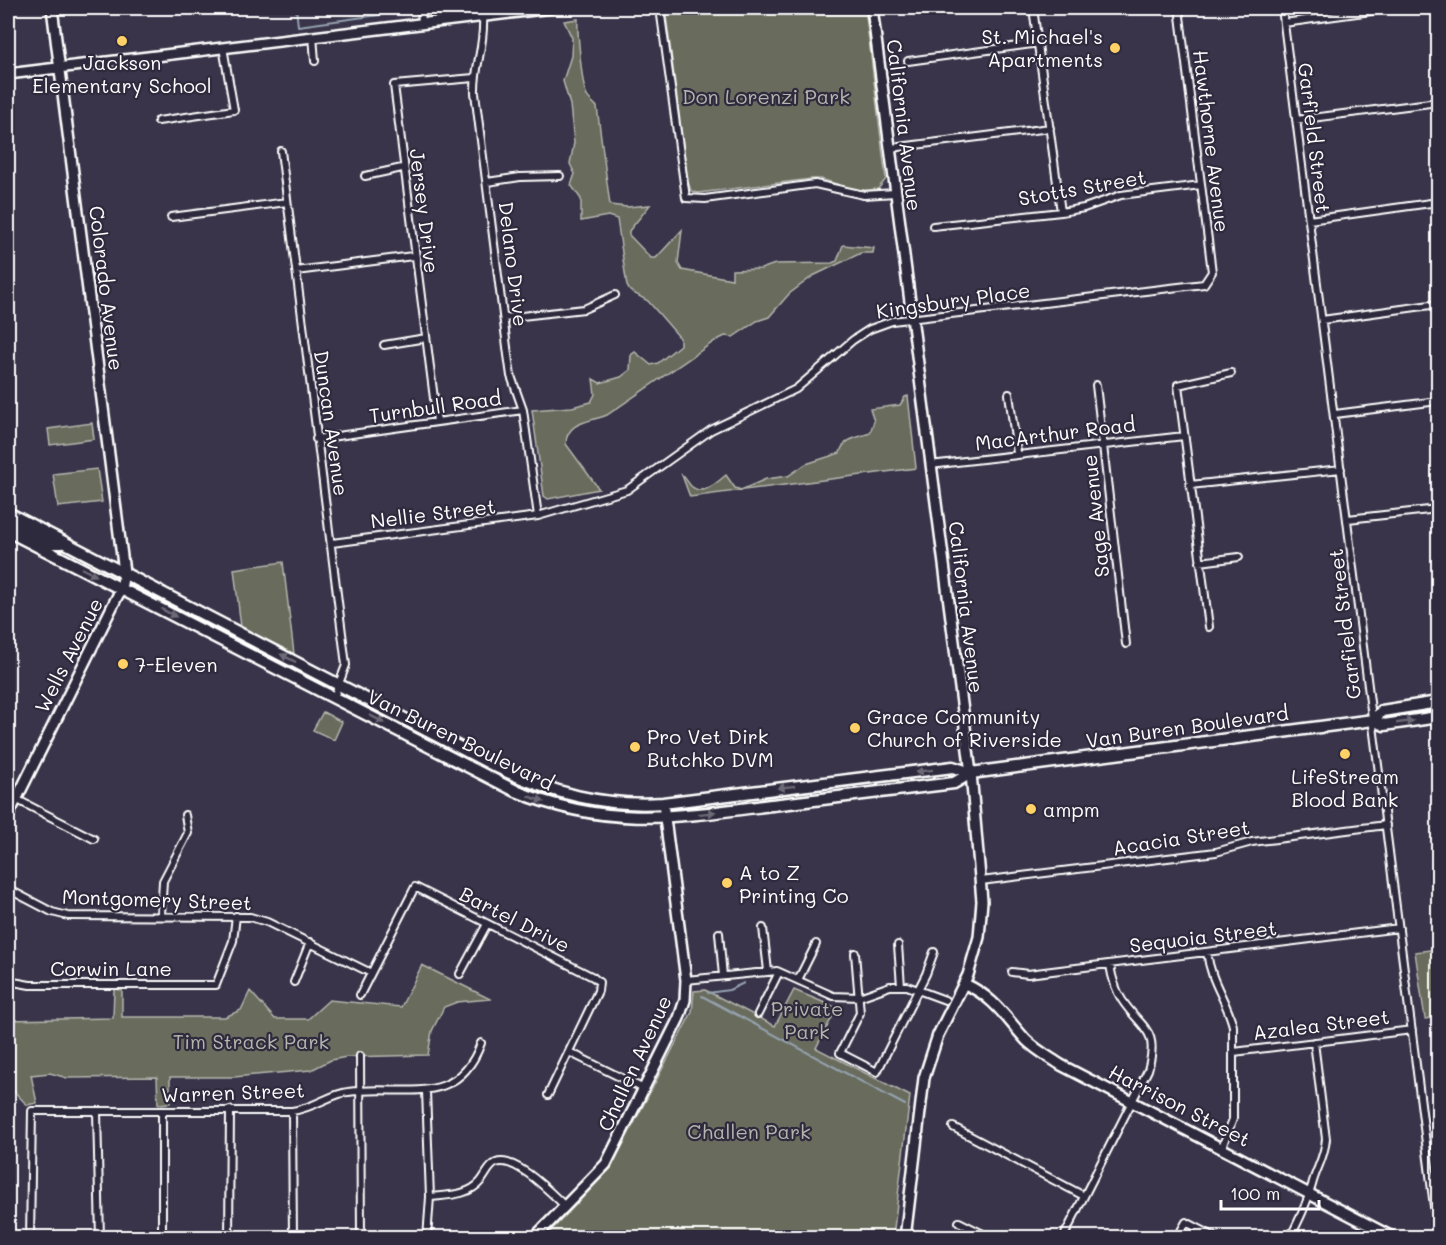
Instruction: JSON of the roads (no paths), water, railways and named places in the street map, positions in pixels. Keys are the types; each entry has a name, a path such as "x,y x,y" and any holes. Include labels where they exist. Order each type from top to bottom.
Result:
{"main road":[{"name":"Colorado Avenue","path":"51,8 124,572"},
{"path":"8,74 551,8"},
{"name":"California Avenue","path":"872,8 971,773 981,881 979,937 965,984 938,1035 924,1077 905,1238"},
{"name":"Van Buren Boulevard","path":"8,513 527,780 570,795 626,804 663,803 954,767 971,773"},
{"path":"8,522 48,543 68,544"},
{"name":"Van Buren Boulevard","path":"8,531 529,796 578,811 629,818 665,818 954,783 971,773 1372,720 1384,724 1438,716"},
{"name":"Wells Avenue","path":"8,816 12,797 122,589 124,572"},
{"name":"Van Buren Boulevard","path":"1372,720 1382,711 1438,702"},
{"path":"477,771 482,766 513,780 527,780"},
{"name":"Challen Avenue","path":"534,1238 606,1164 679,1018 685,1000 686,980 663,803"},
{"path":"578,811 580,806 586,804 614,808 626,804"},
{"name":"Harrison Street","path":"965,984 987,995 999,1005 1028,1042 1041,1053 1394,1238"}],"street":[{"path":"421,8 422,23"},
{"path":"660,8 686,198 705,199 815,184 864,195 895,193"},
{"path":"1034,8 1060,212"},
{"name":"Hawthorne Avenue","path":"1179,8 1212,272 1209,279"},
{"name":"Garfield Street","path":"1282,8 1438,1238"},
{"path":"1284,23 1393,8"},
{"name":"Delano Drive","path":"483,16 485,38 474,78 512,376 524,410 538,516"},
{"path":"313,36 315,61"},
{"path":"908,61 1039,43"},
{"path":"158,121 234,110 224,47"},
{"name":"Jersey Drive","path":"437,422 402,168 394,85 474,78"},
{"path":"1296,120 1438,102"},
{"path":"891,148 1050,128"},
{"name":"Duncan Avenue","path":"281,151 346,665 334,697"},
{"path":"365,176 402,168"},
{"path":"487,183 520,177 560,176"},
{"name":"Stotts Street","path":"933,226 1060,212 1084,208 1121,195 1201,185"},
{"path":"171,217 287,202"},
{"path":"1309,220 1438,202"},
{"path":"296,271 414,256"},
{"name":"Kingsbury Place","path":"538,516 627,490 711,430 796,389 852,340 870,329 892,321 1204,284 1209,279"},
{"path":"504,318 584,309 615,295"},
{"path":"1322,320 1438,304"},
{"path":"384,345 426,338"},
{"path":"1209,627 1178,386 1231,373"},
{"name":"Sage Avenue","path":"1096,384 1126,645"},
{"path":"1009,394 1017,453"},
{"path":"1335,414 1438,401"},
{"name":"Turnbull Road","path":"316,439 524,410"},
{"name":"MacArthur Road","path":"930,465 1104,443 1184,436"},
{"path":"1190,485 1341,469"},
{"path":"1348,519 1438,509"},
{"name":"Nellie Street","path":"332,543 538,516"},
{"path":"1200,562 1239,557"},
{"path":"12,797 94,839"},
{"path":"161,915 163,881 188,834 185,814"},
{"name":"Acacia Street","path":"981,881 1216,852 1252,842 1386,825"},
{"name":"Bartel Drive","path":"371,973 415,887 599,982 598,991 569,1052"},
{"name":"Montgomery Street","path":"8,889 52,912 68,916 236,916 267,922 371,973"},
{"name":"Corwin Lane","path":"8,981 30,985 216,985 233,941 236,916"},
{"path":"460,974 487,924"},
{"path":"763,928 768,971"},
{"name":"Sequoia Street","path":"1012,972 1029,974 1110,965 1399,928"},
{"path":"719,933 723,975"},
{"path":"294,982 310,942"},
{"path":"798,980 816,944"},
{"path":"898,945 901,986"},
{"path":"855,953 860,1013 840,1053 878,1072 920,988 934,952"},
{"path":"1207,952 1214,985 1230,1014 1234,1052 1233,1119 1222,1147"},
{"path":"1063,1238 1150,1063 1151,1035 1118,993 1110,965"},
{"path":"686,980 768,971 779,972 832,996 859,997 890,986 901,986 920,988 945,1000"},
{"path":"758,1014 779,972"},
{"path":"360,995 371,973"},
{"name":"Azalea Street","path":"1234,1052 1412,1030"},
{"path":"1290,1238 1311,1193 1326,1139 1314,1042"},
{"name":"Warren Street","path":"30,1238 32,1111 292,1111 307,1109 346,1092 426,1091 459,1080 475,1060 481,1043"},
{"path":"548,1095 569,1052 644,1089"},
{"path":"360,1056 361,1238"},
{"path":"426,1091 430,1197 427,1238"},
{"path":"229,1238 230,1110"},
{"path":"162,1111 162,1238"},
{"path":"292,1111 293,1238"},
{"path":"96,1112 100,1238"},
{"path":"953,1127 1084,1196"},
{"path":"430,1197 467,1191 479,1183 498,1162 506,1163 530,1175 565,1206"},
{"path":"1177,1238 1186,1221 1217,1238"},
{"path":"959,1222 991,1238"}],"waterway":[{"path":"296,8 298,26 416,10"},
{"path":"426,9 439,8"},
{"path":"708,993 729,990 744,983"},
{"path":"702,996 905,1105"}],"place":[{"name":"Jackson Elementary School","path":"122,41"},
{"name":"St. Michael's Apartments","path":"1115,48"},
{"name":"7-Eleven","path":"123,664"},
{"name":"Grace Community Church of Riverside","path":"855,728"},
{"name":"Pro Vet Dirk Butchko DVM","path":"635,747"},
{"name":"LifeStream Blood Bank","path":"1345,754"},
{"name":"ampm","path":"1031,809"},
{"name":"A to Z Printing Co","path":"727,883"}],"park label":[{"name":"Don Lorenzi Park","path":"766,96"},
{"name":"Private Park","path":"807,1020"},
{"name":"Tim Strack Park","path":"251,1041"},
{"name":"Challen Park","path":"749,1131"}]}
